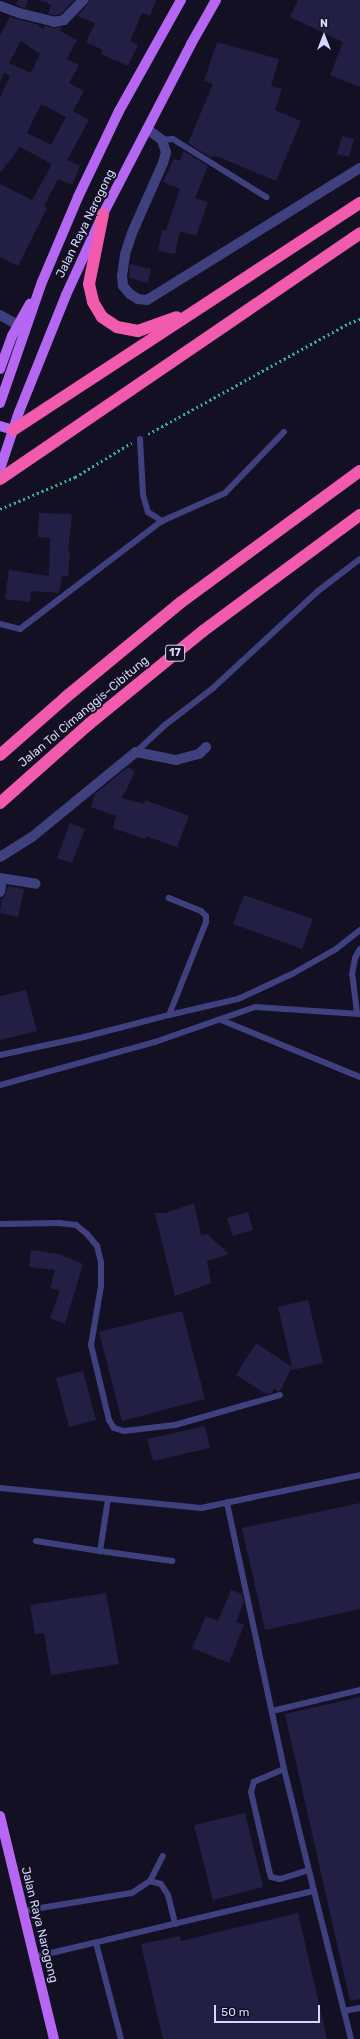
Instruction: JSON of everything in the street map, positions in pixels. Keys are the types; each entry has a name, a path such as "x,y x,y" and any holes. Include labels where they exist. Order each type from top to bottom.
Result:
{"highway":[{"path":"13,430 360,203"},
{"path":"103,214 89,284 93,302 102,317 117,328 138,331 195,311"},
{"path":"0,479 360,233"},
{"name":"Jalan Tol Cimanggis–Cibitung","path":"0,755 66,697 180,603 360,471"},
{"name":"Jalan Tol Cimanggis–Cibitung","path":"0,803 89,724 203,631 360,515"}],"main road":[{"name":"Jalan Raya Narogong","path":"0,403 42,282 78,197 119,111 181,0"},
{"name":"Jalan Raya Narogong","path":"0,469 13,430 66,295 103,214 216,0"},
{"path":"0,369 18,325 42,282"},
{"path":"0,426 13,430"},
{"name":"Jalan Raya Narogong","path":"0,1816 54,2039"}],"street":[{"path":"0,6 19,13 54,22 64,20 82,0"},
{"path":"147,129 162,140 166,152 163,163 132,233 125,256 122,276 123,286 130,294 138,299 147,300 360,168"},
{"path":"1,317 18,325"},
{"path":"0,857 32,837 136,752 176,760 199,754 206,747"},
{"path":"0,892 1,878 36,884"}],"lane":[{"path":"162,140 173,139 266,197"},
{"path":"0,624 20,629 162,521 225,493 284,432"},
{"path":"140,439 143,495 148,512 162,521"},
{"path":"136,752 165,725 212,688 318,591 360,559"},
{"path":"168,898 201,911 206,916 206,922 169,1015"},
{"path":"0,1055 84,1037 238,999 292,974 336,949 359,932"},
{"path":"0,1085 155,1042 255,1007 358,1014 352,975 355,958 360,949"},
{"path":"221,1020 360,1077"},
{"path":"0,1224 76,1225 88,1234 97,1246 101,1262 102,1286 91,1345 109,1420 114,1428 124,1431 175,1425 280,1395"},
{"path":"0,1488 201,1508 360,1475"},
{"path":"100,1551 108,1499"},
{"path":"226,1502 284,1769 351,2039"},
{"path":"36,1541 172,1561"},
{"path":"272,1711 360,1690"},
{"path":"284,1769 254,1782 251,1792 269,1870 271,1878 280,1879 309,1870"},
{"path":"22,1911 132,1893 150,1881 163,1856"},
{"path":"150,1881 161,1884 168,1895 175,1924"},
{"path":"34,1957 314,1891"},
{"path":"96,1943 121,2039"},
{"path":"344,2011 360,2008"}],"path":[{"path":"0,509 75,478 140,439 349,323 360,320"}],"building":[{"path":"18,0 28,0 25,8 16,5"},
{"path":"40,0 74,0 61,14 54,15 48,14 51,5"},
{"path":"89,0 156,0 150,16 142,13 130,41 138,45 128,66 101,54 103,50 86,42 95,23 77,16 88,4"},
{"path":"298,0 360,0 360,87 330,75 343,42 290,17"},
{"path":"10,17 36,24 43,29 44,26 53,28 62,27 60,31 77,40 67,59 79,65 69,83 84,91 73,111 89,120 67,160 80,166 72,185 58,179 44,206 47,208 18,266 0,257 0,184 32,200 52,164 20,147 0,173 0,98 10,76 4,73 0,81 0,35","holes":["21,41 40,54 31,73 9,63","41,104 66,117 51,145 27,133"]},
{"path":"217,42 279,59 271,86 282,89 275,110 301,121 276,181 216,156 213,156 212,158 188,143 213,84 204,81"},
{"path":"342,136 354,139 349,157 337,154"},
{"path":"184,151 208,166 195,198 208,202 196,236 180,231 175,254 158,251 162,230 166,230 180,189 163,182 174,159 180,161"},
{"path":"130,264 151,269 148,283 129,278"},
{"path":"39,513 72,514 68,552 70,552 68,576 62,576 59,593 31,591 30,602 5,599 9,570 49,576 50,538 38,537"},
{"path":"128,767 135,772 122,798 144,804 145,800 189,816 177,847 146,836 145,839 113,828 116,816 91,807 95,794"},
{"path":"70,823 85,829 72,863 57,858"},
{"path":"8,886 24,889 18,917 0,913 2,898 5,896"},
{"path":"244,895 313,919 302,949 233,924"},
{"path":"26,990 37,1031 0,1040 0,996"},
{"path":"194,1203 201,1236 207,1234 229,1254 207,1261 211,1283 175,1296 155,1213 166,1213"},
{"path":"248,1212 253,1230 233,1236 227,1218"},
{"path":"31,1250 59,1254 83,1264 65,1324 50,1318 60,1291 50,1288 55,1270 29,1267"},
{"path":"308,1300 323,1363 292,1370 278,1307"},
{"path":"182,1311 205,1399 122,1421 99,1332"},
{"path":"256,1343 292,1367 280,1391 277,1391 274,1388 272,1393 266,1394 236,1375"},
{"path":"83,1371 96,1420 69,1427 56,1378"},
{"path":"205,1426 210,1448 153,1461 147,1439"},
{"path":"360,1503 360,1609 265,1630 242,1528"},
{"path":"231,1590 242,1594 244,1602 236,1622 244,1625 229,1663 192,1648 206,1616 218,1621"},
{"path":"106,1593 119,1664 51,1675 44,1633 35,1634 30,1605"},
{"path":"360,1697 360,1999 350,2001 285,1714"},
{"path":"245,1813 263,1887 213,1900 194,1825"},
{"path":"298,1913 327,2039 163,2039 141,1944 180,1936 181,1941"}]}
